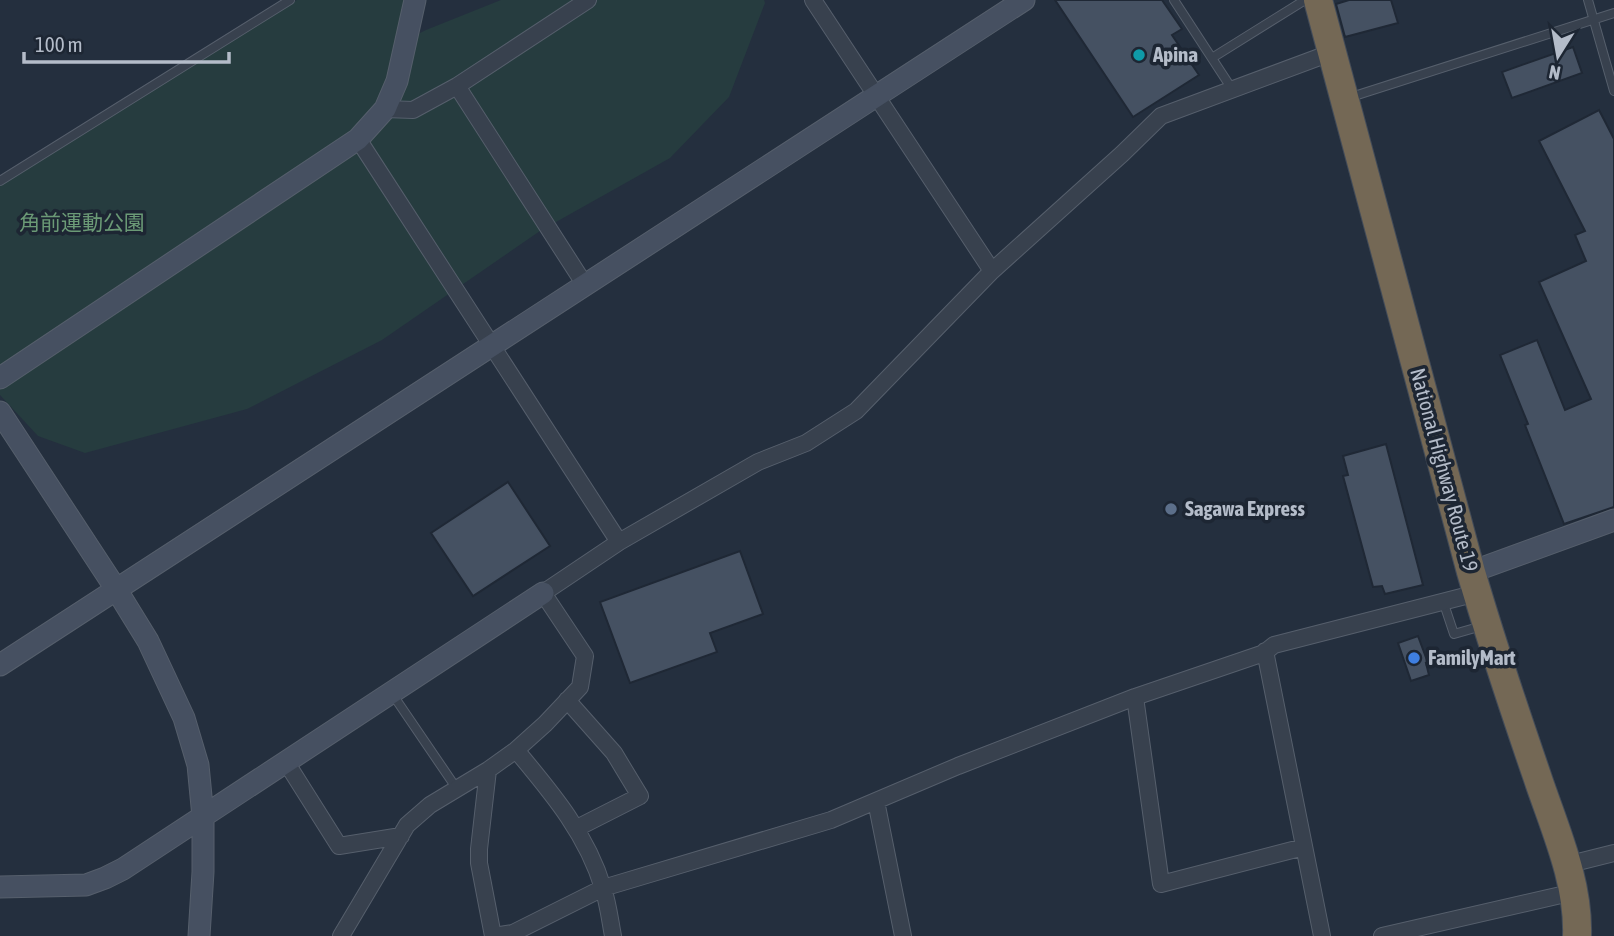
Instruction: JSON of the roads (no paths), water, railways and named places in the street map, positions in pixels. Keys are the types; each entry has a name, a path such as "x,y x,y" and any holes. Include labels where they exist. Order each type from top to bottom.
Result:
{"highway":[{"name":"National Highway Route 19","path":"1318,0 1486,625 1574,892 1577,936"}],"street":[{"path":"0,378 358,139 385,109 397,81 415,0"},
{"path":"385,109 413,110 457,86 588,0"},
{"path":"813,0 992,271"},
{"path":"0,664 1024,0"},
{"path":"0,887 86,885 123,869 619,542 758,462 806,443 856,411 992,271 1161,116 1332,51"},
{"path":"457,86 585,285"},
{"path":"358,139 619,542"},
{"path":"0,412 148,641 184,718 198,765 203,817 199,936"},
{"path":"488,770 479,863 494,936 513,933 603,888 831,820 958,766 1135,697 1265,652 1274,645 1443,601 1474,583 1614,520"},
{"path":"341,936 407,825 430,805 516,750 580,687 585,656 543,593"},
{"path":"1265,652 1322,936"},
{"path":"1135,697 1161,884 1304,847"},
{"path":"567,700 614,753 640,796 577,828"},
{"path":"516,750 551,791 577,828 603,888 613,936"},
{"path":"286,762 339,846 401,836"},
{"path":"876,800 903,936"},
{"path":"1566,864 1614,853"},
{"path":"1382,936 1574,892"}],"lane":[{"path":"0,181 290,0"},
{"path":"1174,0 1232,89"},
{"path":"1212,58 1304,0"},
{"path":"1588,0 1614,91"},
{"path":"1345,99 1614,13"},
{"path":"1443,601 1454,634 1486,625"},
{"path":"392,692 457,789"}],"place":[{"name":"Apina","path":"1139,55"},
{"name":"Sagawa Express","path":"1171,509"},
{"name":"FamilyMart","path":"1414,658"}],"park label":[{"name":"角前運動公園","path":"82,223"}]}
